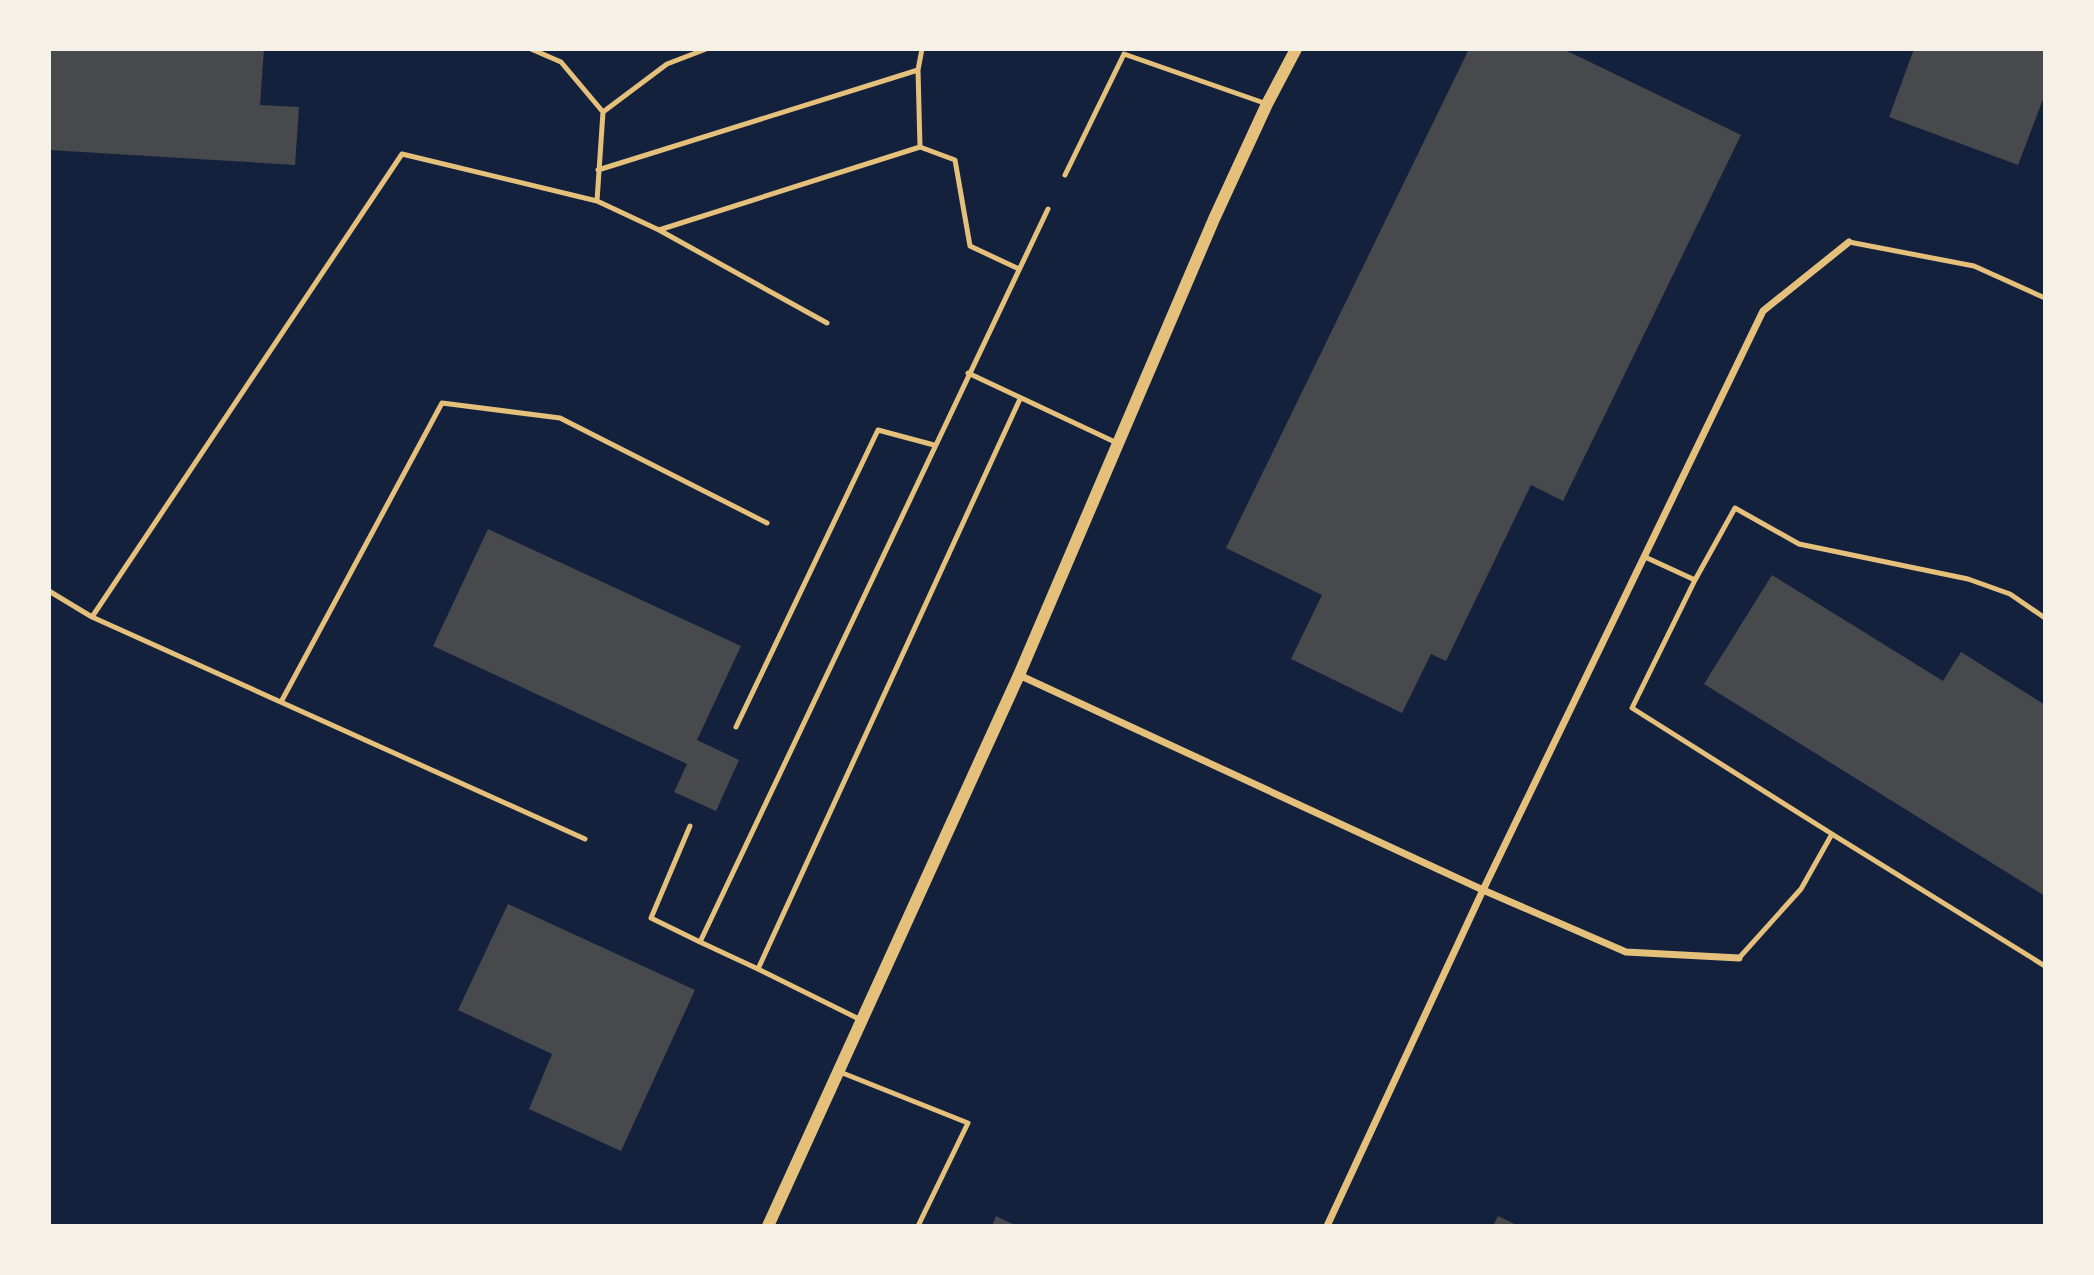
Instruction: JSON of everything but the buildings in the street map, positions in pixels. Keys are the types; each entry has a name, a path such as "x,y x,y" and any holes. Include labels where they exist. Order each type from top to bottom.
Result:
{"street":[{"path":"768,1226 1019,676 1117,443 1267,104 1296,49"},
{"path":"1326,1226 1483,890 1763,312 1849,242"},
{"path":"1019,676 1483,890 1626,952 1739,958"}],"lane":[{"path":"531,49 561,62 603,112 597,201"},
{"path":"603,112 667,64 706,49"},
{"path":"919,146 918,70 922,49"},
{"path":"1114,49 1267,104"},
{"path":"1065,175 1124,54"},
{"path":"598,170 918,70"},
{"path":"659,230 919,146 955,160 970,246 1019,269"},
{"path":"92,617 402,153 597,201 659,230 827,323"},
{"path":"700,942 1048,209"},
{"path":"1849,242 1974,266 2045,298"},
{"path":"968,373 1117,443"},
{"path":"758,969 1020,399"},
{"path":"281,702 442,403 560,418 767,523"},
{"path":"736,727 878,430 934,445"},
{"path":"2045,618 2010,594 1968,579 1799,544 1735,508 1695,580 1632,708 2045,966"},
{"path":"1645,557 1695,580"},
{"path":"49,591 92,617 585,839"},
{"path":"690,826 651,918 863,1021"},
{"path":"1739,958 1801,889 1832,834"},
{"path":"840,1072 968,1123 919,1226"}]}
